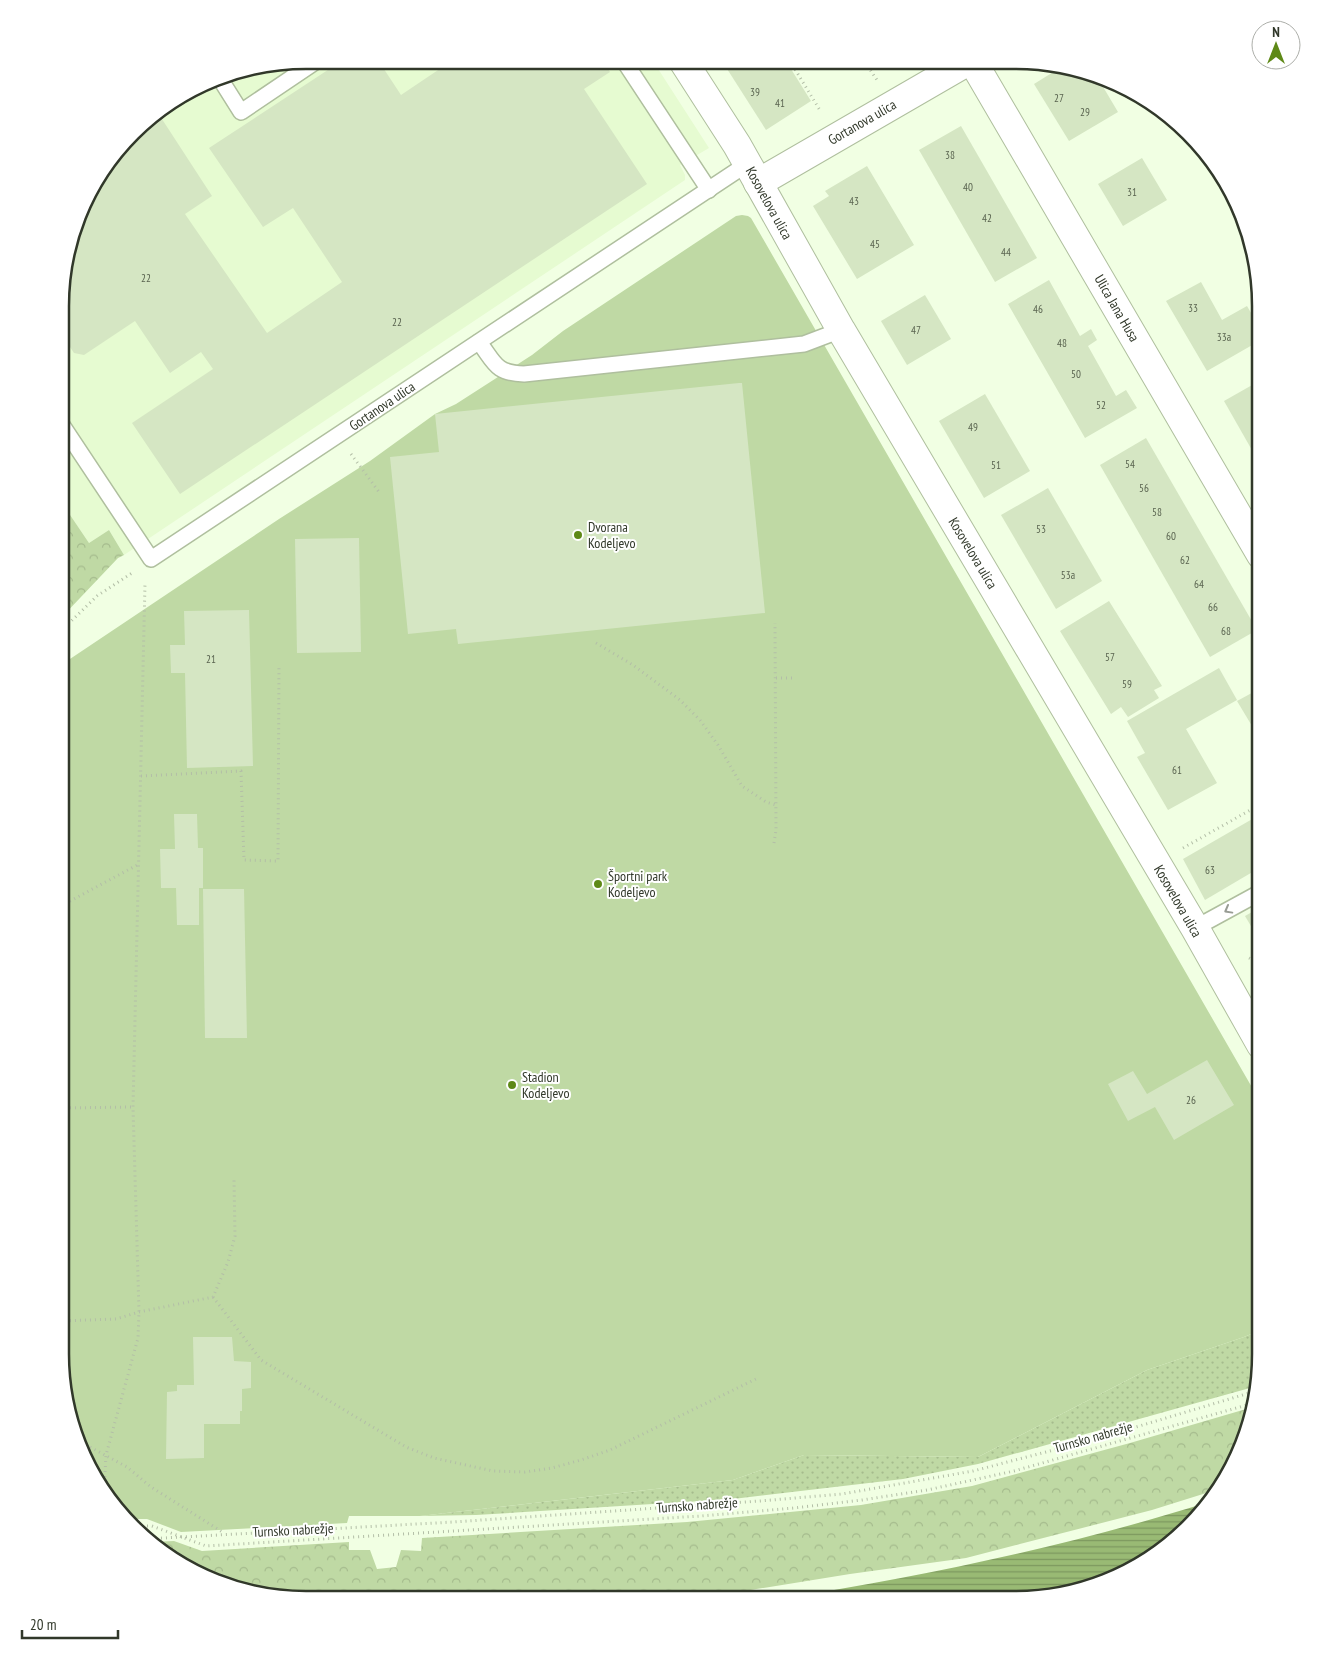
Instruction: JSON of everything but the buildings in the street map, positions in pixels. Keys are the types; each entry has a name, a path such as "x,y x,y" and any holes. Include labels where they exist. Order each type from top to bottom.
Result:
{"street":[{"name":"Kosovelova ulica","path":"688,69 726,127 841,330 1195,928 1252,1029"},
{"name":"Gortanova ulica","path":"753,174 954,69"},
{"name":"Ulica Jana Husa","path":"977,69 1252,540"}],"lane":[{"path":"223,84 241,112 305,69"},
{"path":"629,69 709,190"},
{"name":"Gortanova ulica","path":"148,562 709,190 753,174"},
{"path":"479,342 499,368 510,373 524,374 804,344 841,330"},
{"path":"69,437 148,562"},
{"path":"1195,928 1252,897"}],"path":[{"path":"795,69 821,112"},
{"path":"870,69 877,80"},
{"path":"337,436 379,492"},
{"path":"69,624 97,596 148,562"},
{"path":"105,1480 106,1455 138,1338 139,1312 133,1107 148,562"},
{"path":"774,843 776,806 775,623"},
{"path":"596,643 634,665 680,700 700,720 718,745 742,786 766,802 776,806"},
{"path":"141,776 241,771 244,860 278,861 278,665"},
{"path":"776,678 793,678"},
{"path":"1156,863 1252,809"},
{"path":"69,902 139,864"},
{"path":"69,1108 133,1107"},
{"path":"214,1297 228,1262 235,1236 234,1179"},
{"path":"69,1321 116,1319 139,1312 214,1297"},
{"path":"214,1297 261,1360 406,1447 434,1458 493,1471 525,1472 552,1468 610,1450 758,1378"},
{"path":"156,1538 453,1522 842,1494 973,1471 1096,1438 1249,1393"},
{"name":"Turnsko nabrežje","path":"142,1526 152,1526 206,1546 702,1516 794,1508 927,1490 1014,1471 1247,1404"},
{"path":"87,1445 126,1467 151,1487 225,1534"}],"shaded area":[{"path":"290,69 658,69 709,148 680,165 685,175 685,180 124,555 109,530 89,543 69,513 69,290 73,259 81,229 100,187 127,149 149,127 187,100 229,81 259,73"},
{"path":"1198,1505 1172,1533 1134,1560 1092,1579 1062,1587 1031,1591 826,1591 943,1570 1050,1546"}],"green space":[{"name":"Športni park Kodeljevo","path":"742,215 751,218 1252,1087 1252,1334 1147,1370 978,1457 804,1455 733,1480 420,1516 349,1516 347,1523 181,1532 147,1519 135,1519 118,1499 93,1459 81,1431 73,1401 69,1370 69,660 279,519 370,461 435,414 456,404 532,355 563,331 736,216"},
{"path":"69,513 89,543 109,530 124,555 118,558 69,610"},
{"path":"1252,1334 1252,1370 1250,1388 978,1464 903,1479 733,1499 476,1515 420,1516 733,1480 804,1455 978,1457 1147,1370"},
{"path":"1246,1409 1240,1431 1228,1459 1207,1493 1152,1510 966,1558 745,1591 290,1591 259,1587 229,1579 187,1560 160,1542 174,1541 202,1551 349,1542 349,1550 370,1550 377,1569 396,1567 401,1550 421,1551 422,1538 687,1522 861,1505 972,1486"}],"place":[{"name":"Dvorana Kodeljevo","path":"578,535"},
{"name":"Športni park Kodeljevo","path":"598,884"},
{"name":"Stadion Kodeljevo","path":"512,1085"}]}
